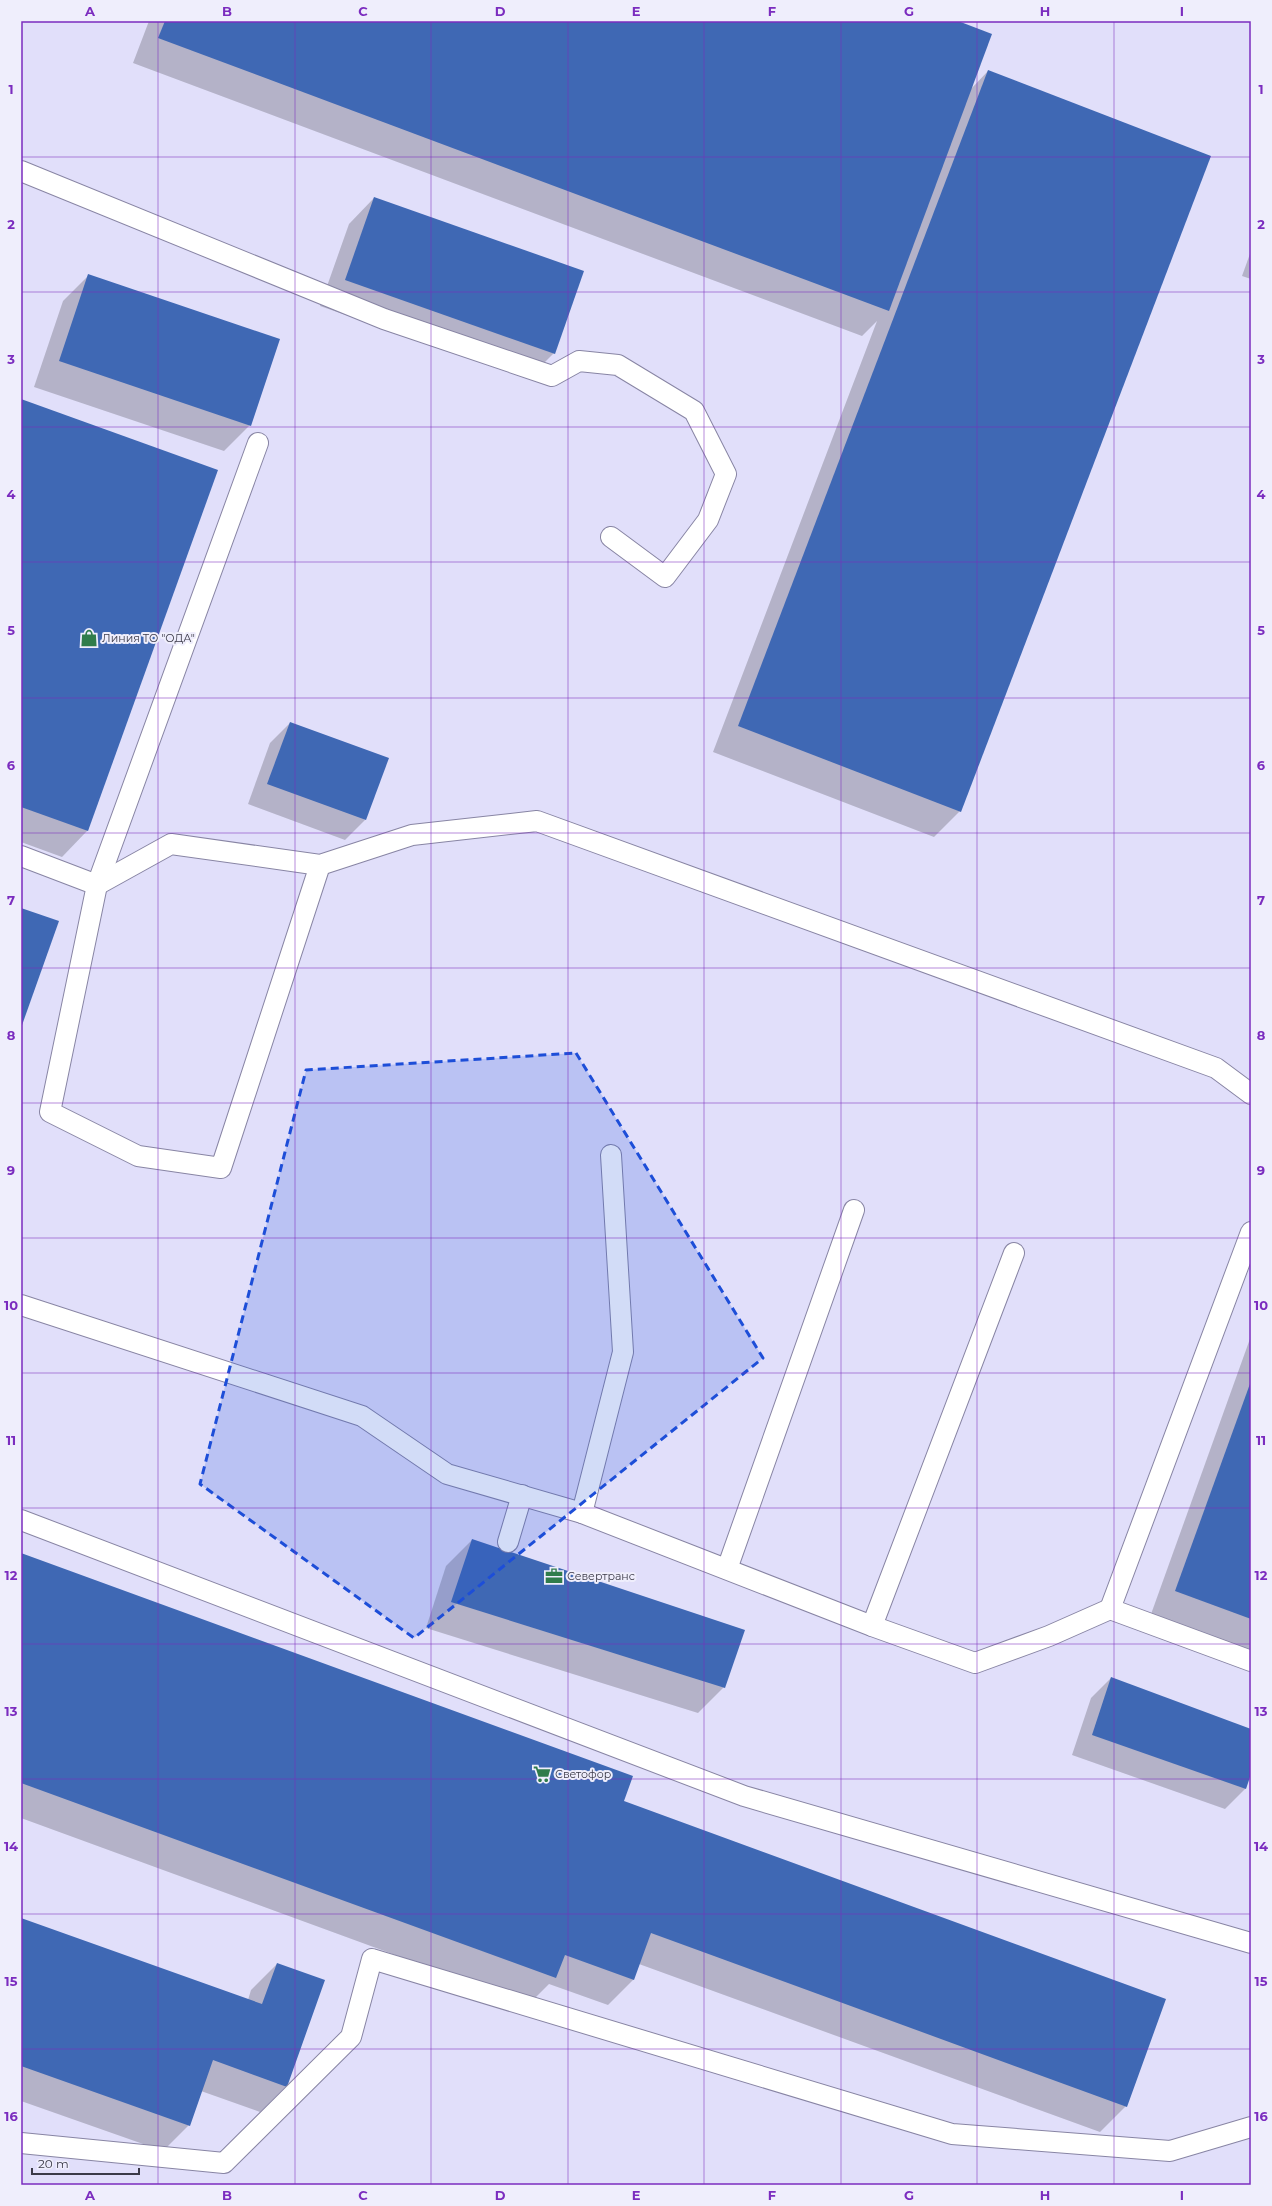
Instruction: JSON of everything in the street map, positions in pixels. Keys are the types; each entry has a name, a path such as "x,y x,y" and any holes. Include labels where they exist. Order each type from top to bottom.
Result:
{"lane":[{"path":"21,172 384,319 552,376 579,361 618,365 694,411 726,474 708,520 665,577 610,537"},
{"path":"258,442 97,885 50,1112 138,1156 221,1168 320,865"},
{"path":"21,856 97,885 171,844 320,865 412,835 537,821 1216,1068 1251,1094"},
{"path":"582,1513 624,1352 611,1156"},
{"path":"727,1569 854,1210"},
{"path":"1110,1609 1251,1232"},
{"path":"872,1626 1014,1253"},
{"path":"21,1305 362,1416 447,1474 582,1513 872,1626 975,1663 1049,1636 1110,1609 1251,1661"},
{"path":"508,1542 522,1495"},
{"path":"21,1520 744,1796 1251,1943"},
{"path":"21,2143 224,2163 351,2038 372,1959 952,2134 1170,2151 1251,2127"}],"highlighted area":[{"path":"576,1053 763,1358 414,1638 200,1484 306,1070"}],"building":[{"path":"165,21 958,21 992,34 889,311 158,38"},
{"path":"988,70 1211,156 961,812 738,726"},
{"path":"374,197 584,271 555,354 345,280"},
{"path":"88,274 280,339 251,426 59,361"},
{"name":"Линия ТО \"ОДА\"","path":"21,399 218,470 88,831 21,807"},
{"path":"290,722 389,758 366,820 267,784"},
{"path":"21,908 59,921 21,1028"},
{"path":"1251,1381 1251,1619 1175,1591"},
{"path":"472,1539 745,1630 725,1688 451,1602"},
{"path":"21,1553 633,1776 624,1801 1166,1999 1127,2107 651,1933 634,1980 565,1955 556,1978 21,1783"},
{"path":"1111,1677 1251,1729 1251,1774 1246,1789 1092,1735"},
{"path":"21,1918 262,2004 277,1963 325,1980 287,2087 213,2060 190,2126 21,2066"}],"place":[{"name":"Линия ТО \"ОДА\"","path":"89,638"},
{"name":"Севертранс","path":"554,1576"},
{"name":"Светофор","path":"542,1774"}]}
